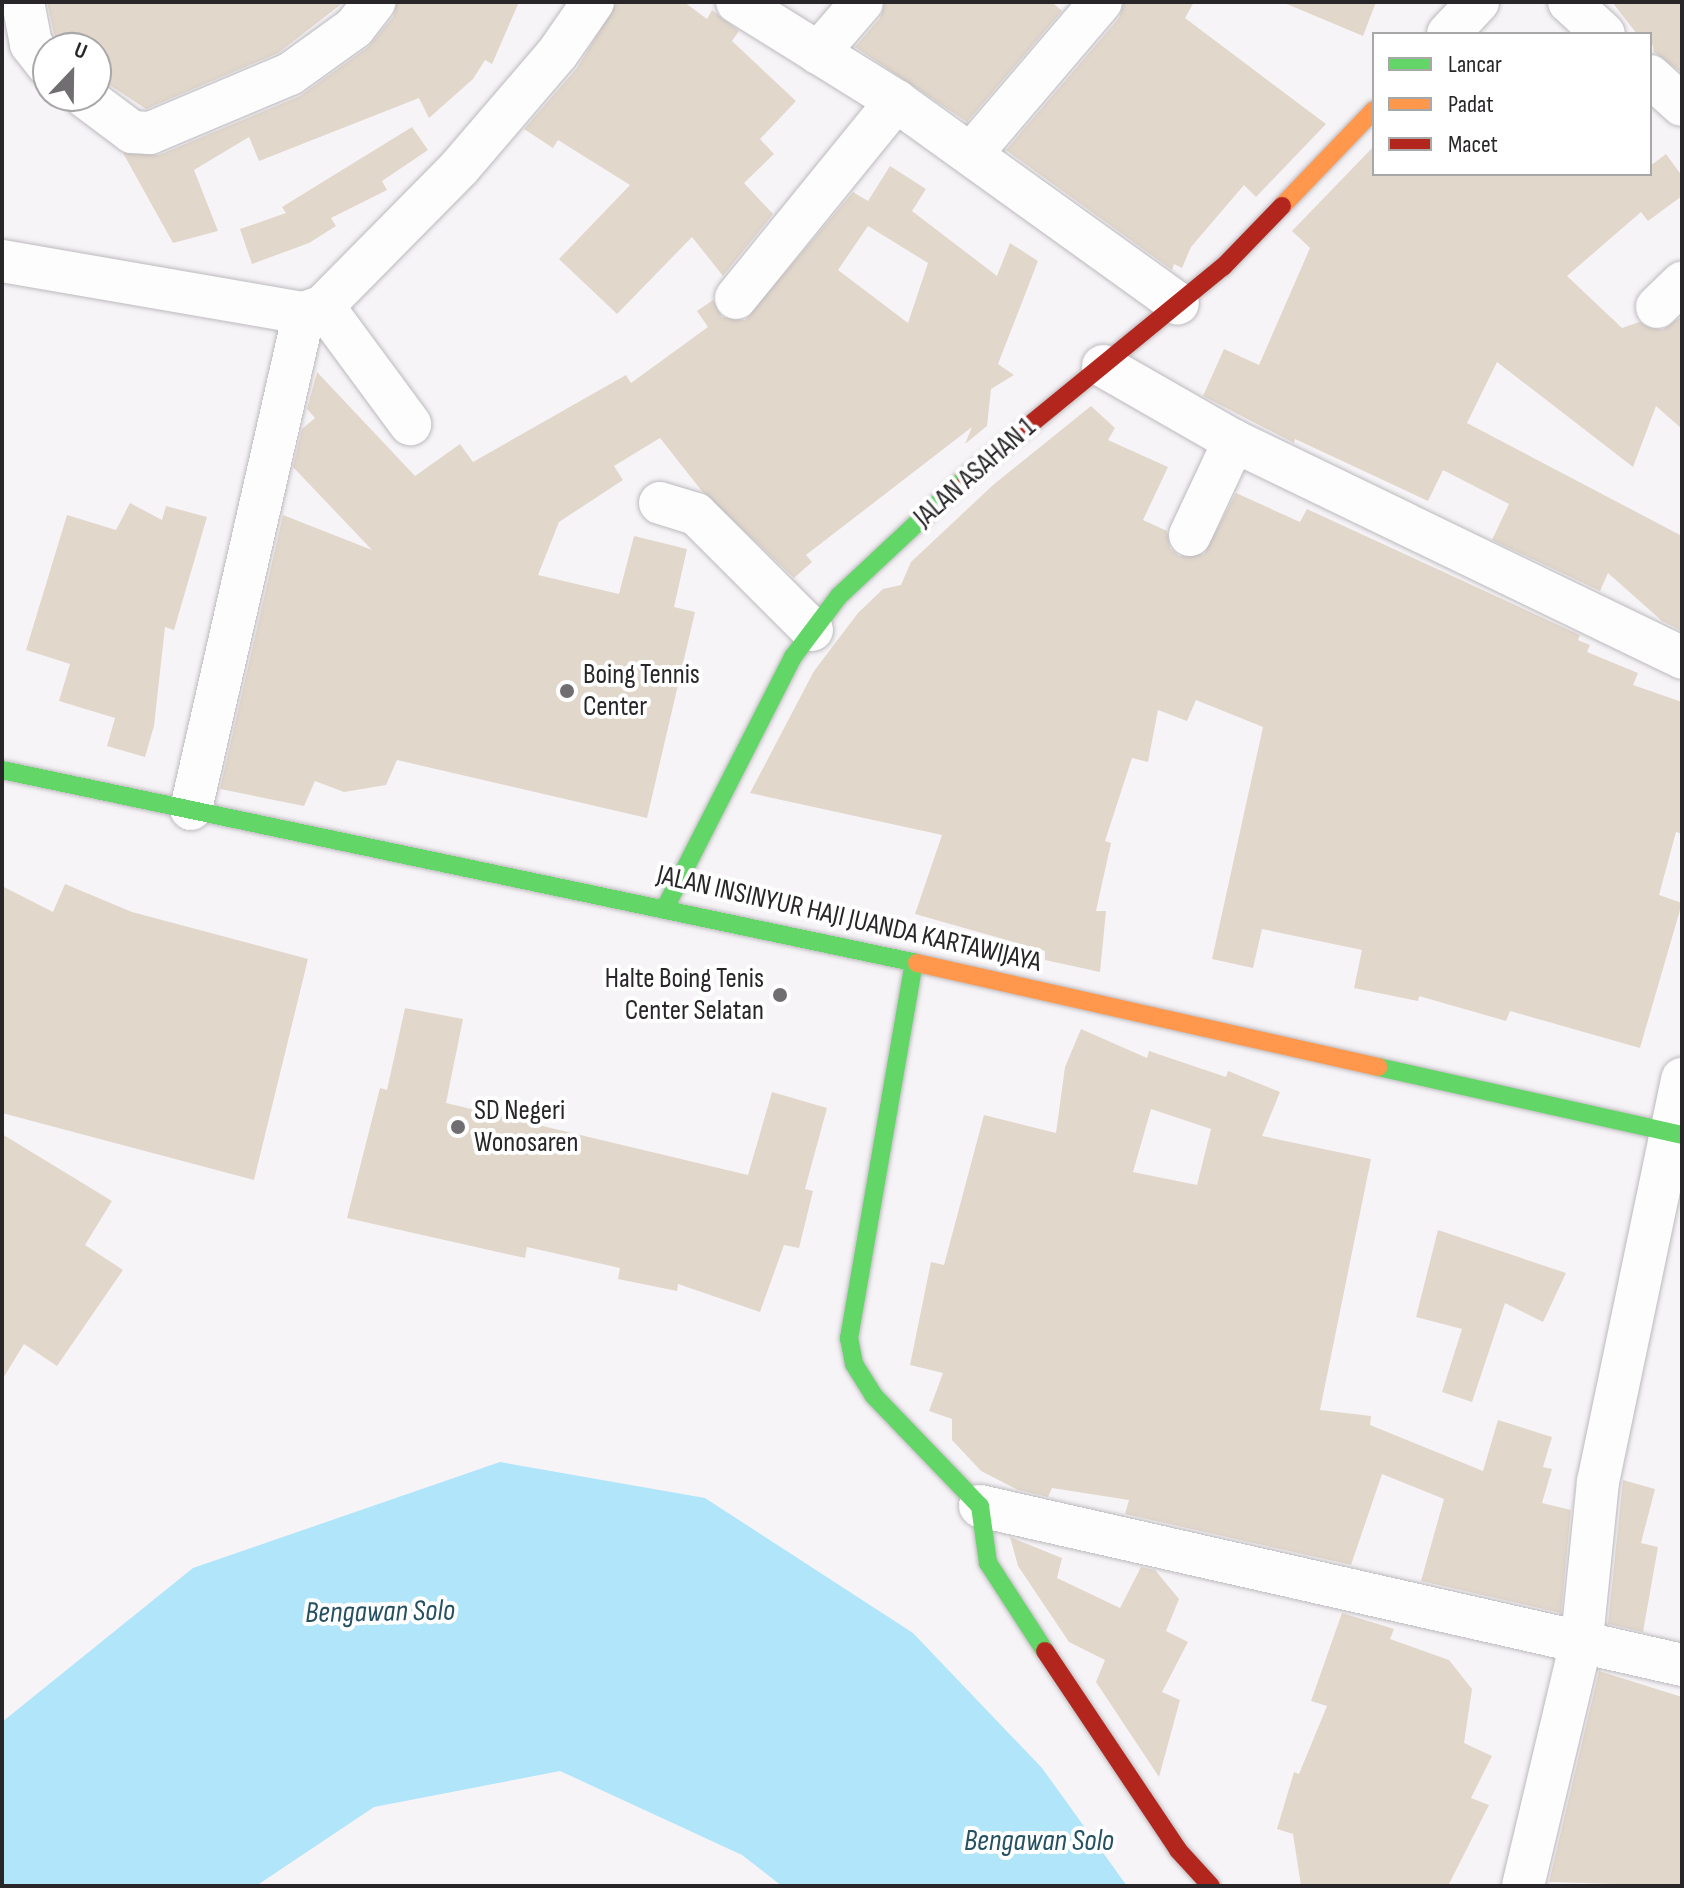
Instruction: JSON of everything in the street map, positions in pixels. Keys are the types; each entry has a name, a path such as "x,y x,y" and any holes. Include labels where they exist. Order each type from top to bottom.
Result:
{"street":[{"path":"23,2 32,45"},
{"path":"105,112 132,132 150,133 290,74 354,28 374,2"},
{"path":"191,809 313,310 460,167 557,54 593,2"},
{"path":"737,2 896,101 1178,304"},
{"path":"818,53 862,2"},
{"path":"971,154 1101,2"},
{"path":"1450,32 1478,2"},
{"path":"1569,2 1602,32"},
{"path":"1652,78 1682,105"},
{"path":"736,298 896,101"},
{"name":"JALAN ASAHAN 1","path":"666,906 741,751 812,630 862,572 977,466 1223,267 1372,112"},
{"path":"2,261 313,310 410,424"},
{"path":"1103,366 1234,441 1682,658"},
{"path":"1190,535 1234,441"},
{"path":"660,503 696,514 812,630"},
{"name":"JALAN INSINYUR HAJI JUANDA KARTAWIJAYA","path":"2,770 666,906 1676,1134"},
{"path":"914,962 849,1338 854,1364 873,1395 980,1506 1357,1594 1582,1639 1682,1665"},
{"path":"1523,1886 1582,1639 1598,1482 1676,1134 1682,1079"},
{"path":"980,1506 988,1563 997,1579 1178,1850 1211,1886"}],"water":[{"name":"Bengawan Solo","path":"500,1462 705,1498 913,1633 1042,1768 1127,1886 782,1886 742,1855 560,1771 374,1807 256,1886 2,1886 2,1722 193,1568"}],"building":[{"path":"47,2 344,2 278,53 146,109 112,87 112,32 54,32"},
{"path":"397,2 519,2 492,64 485,60 473,79 429,118 419,98 259,161 249,137 194,170 218,231 173,243 123,153 159,155 300,96 368,47 393,17"},
{"path":"617,2 684,2 707,19 712,10 739,31 732,41 796,101 760,139 774,154 744,183 773,214 723,276 692,237 617,314 559,259 630,185 558,140 553,148 524,129 577,68"},
{"path":"885,2 1052,2 1062,11 967,122 855,47 880,18"},
{"path":"1124,2 1194,2 1185,18 1326,124 1256,197 1244,185 1191,247 1182,268 1174,264 1172,270 1006,150 1119,18"},
{"path":"1282,2 1376,2 1363,36"},
{"path":"1612,2 1682,2 1682,73 1654,52 1652,32 1635,32"},
{"path":"412,127 428,150 382,181 387,190 331,218 336,226 309,243 252,264 240,229 286,213 282,207"},
{"path":"1372,148 1372,176 1652,176 1652,164 1666,154 1682,176 1682,196 1648,221 1641,212 1567,276 1622,328 1639,322 1662,330 1682,316 1682,429 1656,406 1633,467 1497,362 1467,423 1682,536 1682,631 1662,621 1608,573 1600,591 1492,540 1509,504 1443,470 1428,501 1295,439 1294,443 1203,396 1224,349 1259,365 1310,248 1292,231"},
{"path":"890,166 926,189 912,211 997,276 1010,243 1038,261 998,364 1014,375 991,389 987,426 965,444 972,427 806,555 812,562 794,578 701,490 660,438 614,466 623,480 559,522 538,575 619,594 634,536 687,549 674,607 695,612 647,818 397,760 386,785 344,792 315,781 304,806 220,789 283,515 372,550 293,467 302,429 315,418 307,409 317,372 415,476 460,444 473,462 626,375 631,383 708,327 697,311 713,300 722,317 745,320 853,192 868,201","holes":["868,226 928,263 908,323 838,270"]},
{"path":"1091,406 1115,428 1108,440 1168,467 1143,520 1167,531 1170,548 1179,556 1204,554 1236,493 1300,522 1307,509 1580,635 1578,640 1590,645 1587,652 1638,673 1633,685 1682,702 1682,834 1676,832 1659,895 1682,903 1640,1048 1510,1011 1506,1021 1419,996 1418,1001 1354,988 1362,950 1262,929 1253,968 1212,959 1263,727 1196,700 1187,721 1158,710 1148,762 1132,758 1105,841 1111,843 1096,911 1106,911 1100,972 1045,960 1045,951 915,914 942,835 750,793 814,671 858,613 883,589 901,585 911,562 993,485"},
{"path":"130,503 162,520 166,506 207,517 174,630 165,627 154,726 145,757 107,746 115,718 59,701 70,664 26,650 67,515 116,530"},
{"path":"65,884 132,912 308,959 254,1180 2,1113 2,886 53,912"},
{"path":"405,1008 463,1019 446,1103 748,1175 772,1092 827,1108 805,1189 813,1191 799,1248 784,1245 760,1312 678,1284 677,1291 618,1279 620,1268 527,1247 525,1258 347,1218 380,1088 387,1090"},
{"path":"1081,1029 1147,1058 1149,1051 1226,1077 1228,1071 1280,1092 1262,1136 1371,1159 1320,1410 1371,1416 1370,1425 1483,1471 1498,1420 1552,1437 1543,1467 1552,1469 1542,1503 1571,1510 1561,1613 1421,1581 1444,1499 1382,1474 1351,1565 1125,1514 1129,1500 1052,1488 1048,1497 1018,1490 981,1471 952,1440 952,1419 929,1411 943,1373 910,1365 931,1262 944,1265 984,1115 1056,1133 1065,1067","holes":["1151,1109 1211,1129 1197,1185 1133,1172"]},
{"path":"2,1134 112,1201 85,1245 123,1270 57,1366 24,1344 2,1380"},
{"path":"1438,1230 1566,1273 1543,1322 1505,1303 1472,1402 1442,1392 1462,1329 1416,1317"},
{"path":"1623,1480 1655,1489 1641,1543 1658,1547 1643,1632 1608,1624"},
{"path":"1010,1537 1062,1558 1057,1578 1120,1608 1141,1567 1155,1570 1179,1599 1166,1631 1188,1642 1162,1692 1180,1700 1159,1777 1096,1682 1105,1660 1069,1642 1018,1566"},
{"path":"1342,1613 1394,1629 1390,1639 1449,1660 1472,1689 1464,1743 1492,1756 1471,1798 1489,1805 1448,1886 1301,1886 1293,1834 1277,1829 1294,1772 1299,1774 1327,1706 1311,1701"},
{"path":"1599,1671 1682,1697 1682,1886 1549,1882"}],"traffic: fast":[{"path":"666,906 793,657 839,596 966,477"},
{"path":"2,770 917,963"},
{"path":"914,962 849,1338 854,1364 873,1395 980,1506 988,1563 1045,1651"},
{"path":"1378,1067 1682,1135"}],"traffic: slow":[{"path":"1282,206 1372,112"},
{"path":"917,963 1378,1067"}],"traffic: jam":[{"path":"966,477 1223,267 1282,206"},
{"path":"1045,1651 1178,1850 1211,1886"}],"place":[{"name":"Boing Tennis Center","path":"567,691"},
{"name":"Halte Boing Tenis Center Selatan","path":"780,995"},
{"name":"SD Negeri Wonosaren","path":"458,1127"}]}
